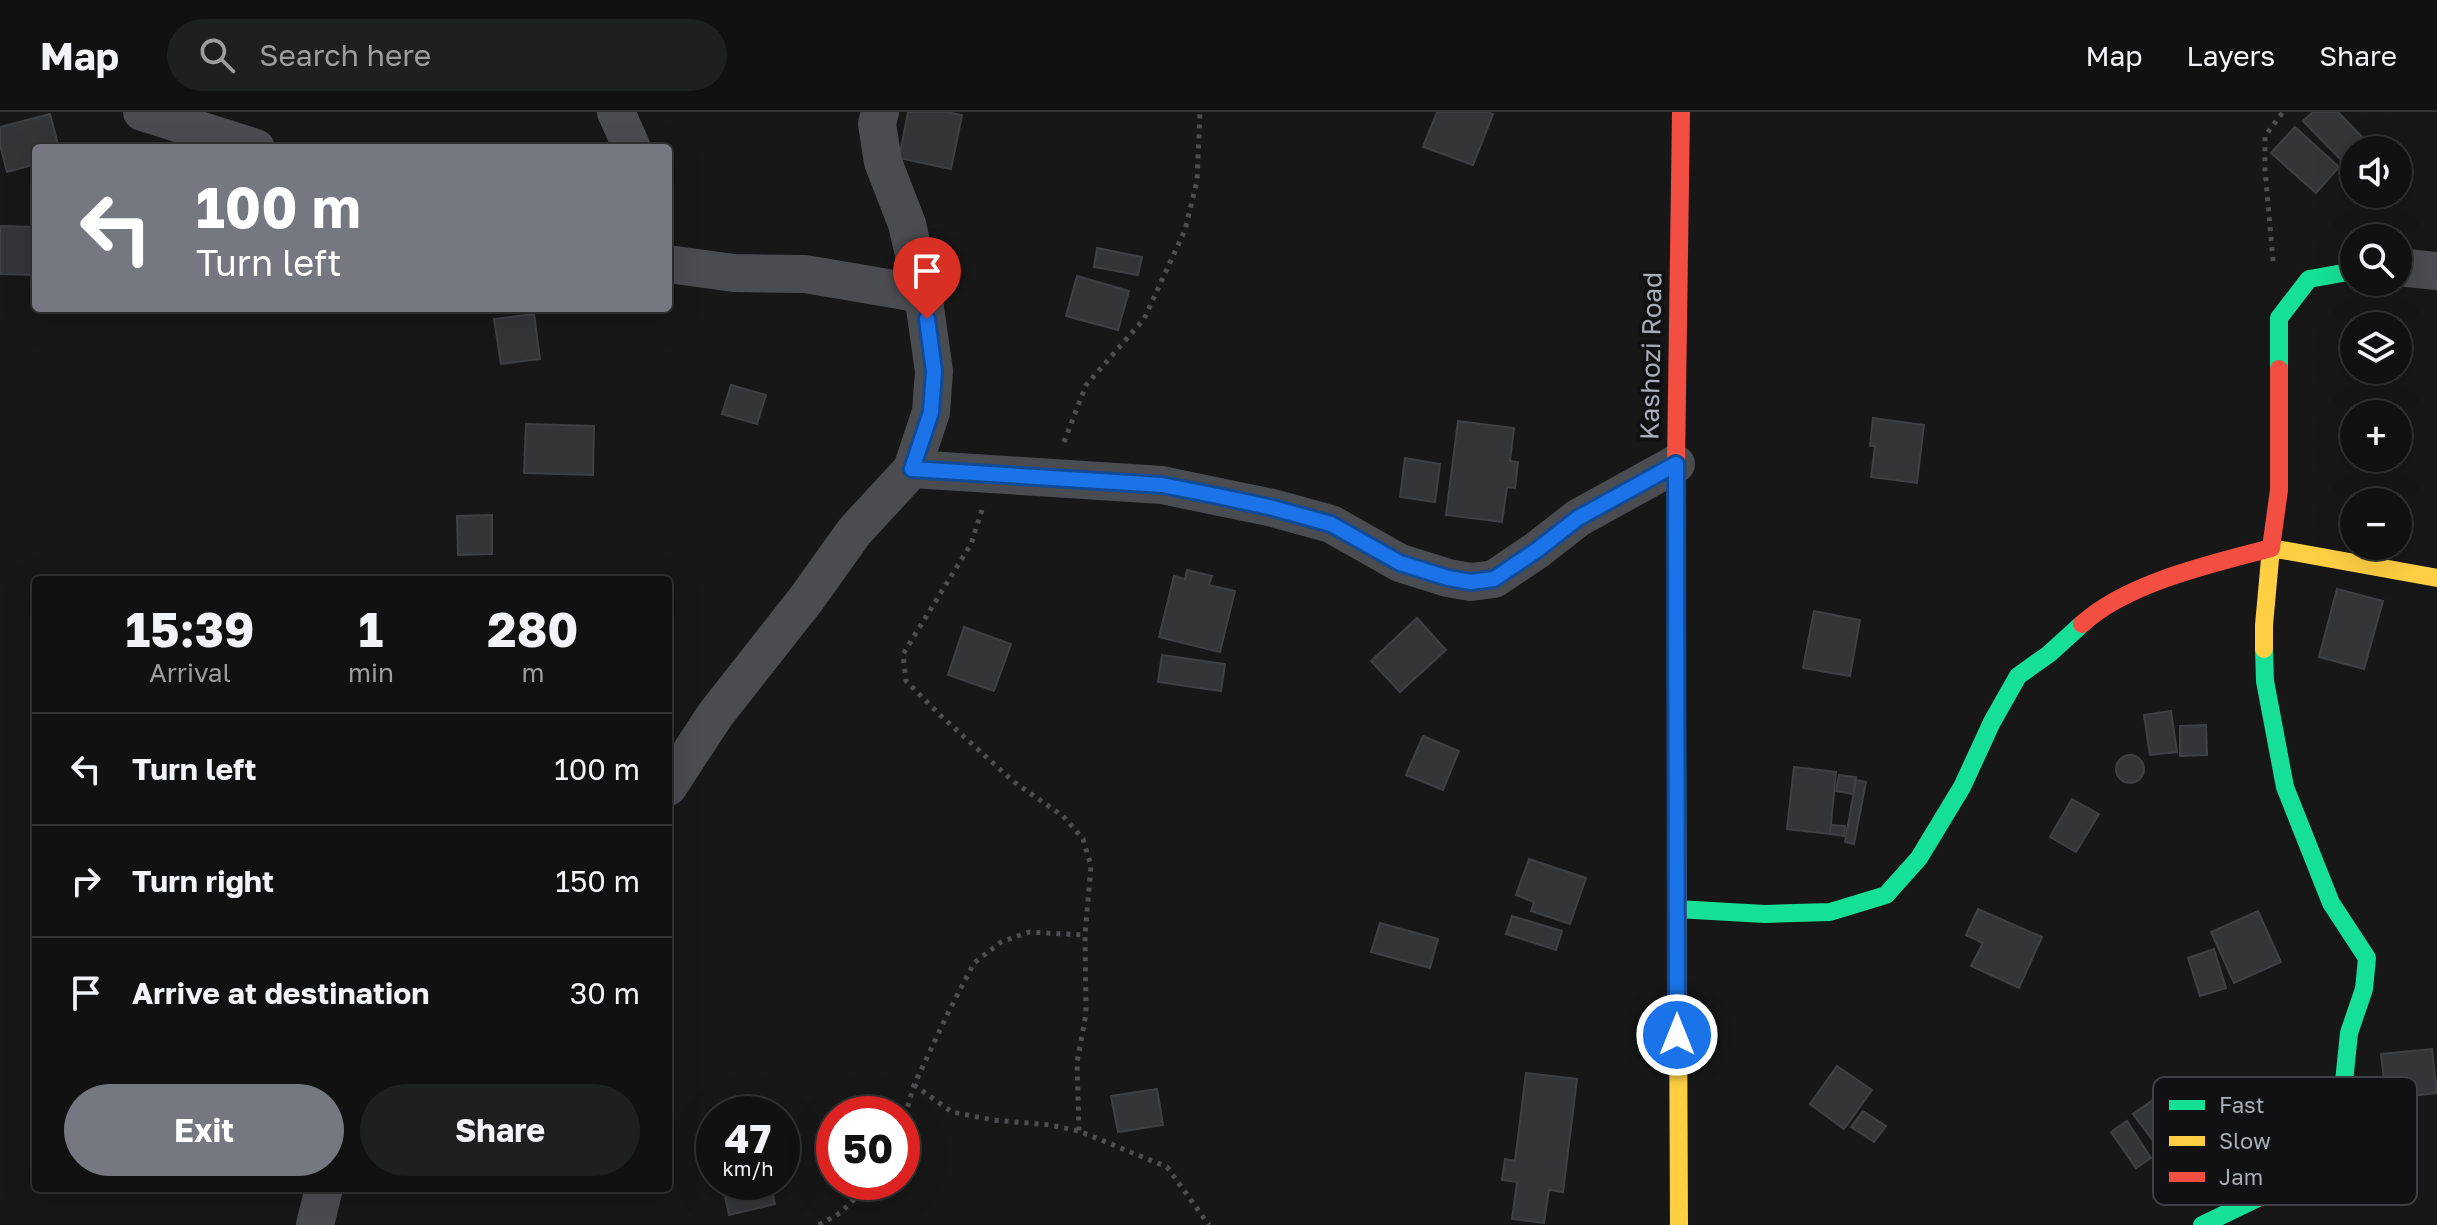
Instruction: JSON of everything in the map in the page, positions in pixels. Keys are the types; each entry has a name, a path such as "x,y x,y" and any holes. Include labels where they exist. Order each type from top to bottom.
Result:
{"street":[{"path":"142,112 243,144"},
{"path":"616,112 630,144"},
{"path":"672,781 715,715 807,598 854,532 912,469 931,412 934,371 923,294 907,224 883,162 877,124 880,112"},
{"name":"Kashozi Road","path":"1679,1225 1676,464 1681,112"},
{"path":"672,255 734,273 805,274 923,294"},
{"path":"2412,268 2437,271"},
{"path":"2340,273 2309,279 2279,318 2279,490 2264,625 2265,681 2285,787 2331,903 2367,958 2364,989 2349,1033 2344,1077"},
{"path":"912,469 1162,485 1273,508 1331,524 1400,563 1471,582 1494,579 1578,518 1676,464"},
{"path":"1676,909 1765,914 1830,912 1886,895 1919,858 1962,787 1992,722 2018,676 2049,654 2093,614 2142,588 2271,548 2437,578"},
{"path":"315,1225 323,1192"},
{"path":"2202,1225 2244,1205"}],"path":[{"path":"1051,477 1086,385 1144,319 1185,230 1197,181 1200,112"},
{"path":"2279,318 2265,169 2265,136 2283,112"},
{"path":"994,475 971,544 903,654 906,681 1014,782 1063,816 1083,839 1091,866 1085,935 1086,1014 1077,1062 1079,1131"},
{"path":"911,1096 974,963 1001,942 1029,932 1085,935"},
{"path":"914,1085 952,1112 1079,1131 1167,1167 1209,1225"},
{"path":"819,1225 840,1213 853,1200"}],"building":[{"path":"908,112 962,115 951,169 899,158"},
{"path":"1437,112 1493,114 1473,165 1423,147"},
{"path":"2313,112 2338,112 2361,136 2340,136 2340,159 2303,121"},
{"path":"50,114 58,144 32,144 32,165 7,172 0,145 0,127"},
{"path":"2295,127 2339,167 2316,193 2271,153"},
{"path":"0,226 32,227 32,275 0,274"},
{"path":"1097,248 1142,257 1138,275 1094,267"},
{"path":"1077,276 1129,291 1118,330 1066,316"},
{"path":"534,314 540,359 501,364 494,319"},
{"path":"731,385 766,395 757,424 722,414"},
{"path":"1873,418 1924,425 1917,483 1871,477 1875,446 1870,446"},
{"path":"1458,421 1514,428 1510,461 1518,462 1515,488 1507,487 1502,522 1446,515"},
{"path":"526,424 594,426 593,475 524,473"},
{"path":"1405,458 1440,464 1435,502 1400,497"},
{"path":"492,515 492,554 458,555 457,516"},
{"path":"1187,570 1212,576 1209,585 1235,591 1220,652 1159,637 1174,576 1185,579"},
{"path":"2337,589 2383,601 2364,669 2319,657"},
{"path":"1814,611 1860,620 1850,676 1803,668"},
{"path":"1417,618 1446,650 1400,692 1371,661"},
{"path":"964,627 1011,644 994,691 948,675"},
{"path":"1162,655 1225,664 1221,691 1158,682"},
{"path":"2171,711 2177,752 2150,755 2144,715"},
{"path":"2206,725 2207,755 2180,756 2180,726"},
{"path":"1423,736 1459,751 1443,790 1406,775"},
{"path":"2130,755 2140,759 2144,769 2140,779 2130,783 2120,779 2116,769 2120,759"},
{"path":"1794,767 1836,772 1830,834 1787,829"},
{"path":"1839,775 1856,777 1853,794 1836,791"},
{"path":"1856,780 1866,782 1854,844 1845,842"},
{"path":"2072,799 2099,814 2076,852 2050,837"},
{"path":"1831,825 1845,826 1844,836 1830,834"},
{"path":"1529,859 1586,878 1570,924 1531,911 1534,902 1516,895"},
{"path":"1978,909 2042,937 2019,988 1971,966 1983,943 1966,935"},
{"path":"2258,911 2281,962 2234,983 2211,932"},
{"path":"1512,916 1562,931 1556,950 1506,934"},
{"path":"1380,923 1438,939 1430,968 1371,952"},
{"path":"2214,949 2226,988 2200,996 2188,958"},
{"path":"2432,1049 2437,1093 2417,1095 2417,1077 2384,1077 2381,1054"},
{"path":"1837,1066 1872,1090 1844,1129 1810,1104"},
{"path":"1526,1073 1577,1079 1563,1192 1549,1190 1544,1223 1512,1219 1517,1182 1502,1180 1505,1159 1515,1161"},
{"path":"1157,1089 1163,1125 1118,1132 1111,1096"},
{"path":"2153,1100 2153,1141 2133,1114"},
{"path":"1863,1111 1886,1126 1874,1142 1851,1127"},
{"path":"2127,1121 2151,1158 2136,1168 2111,1132"},
{"path":"726,1200 774,1200 775,1204 729,1215"}],"traffic: fast":[{"path":"2279,369 2279,318 2309,279 2340,273"},
{"path":"1676,909 1765,914 1830,912 1886,895 1919,858 1962,787 1992,722 2018,676 2049,654 2082,624"},
{"path":"2264,649 2265,681 2285,787 2331,903 2367,958 2364,989 2349,1033 2344,1077"},
{"path":"2202,1225 2244,1205"}],"traffic: slow":[{"path":"2264,649 2271,548 2437,578"},
{"path":"1677,760 1679,1225"}],"traffic: jam":[{"path":"1677,760 1676,464 1681,112"},
{"path":"2082,624 2101,609 2146,586 2271,548 2279,490 2279,369"}],"route":[{"path":"927,319 934,371 931,412 912,469 1162,485 1218,496 1331,524 1400,563 1448,578 1471,582 1494,579 1578,518 1676,464 1677,1035"}]}
